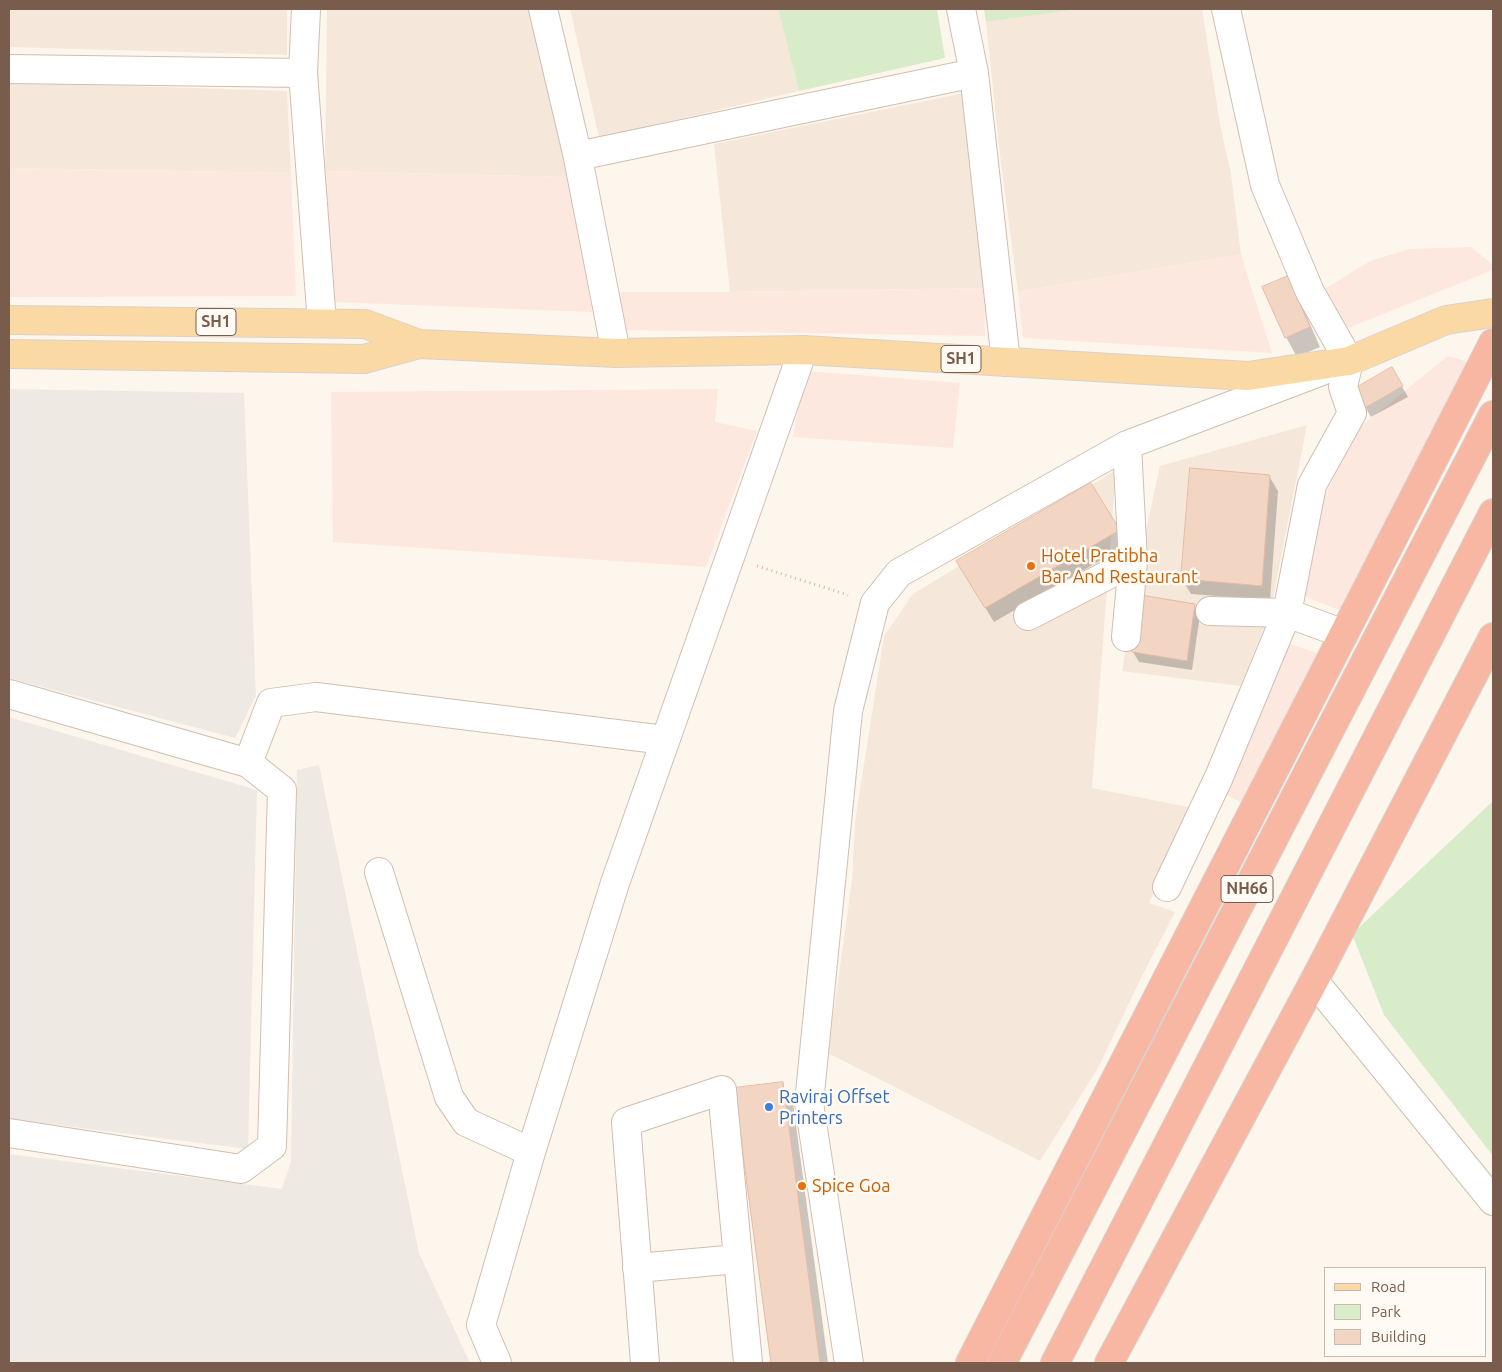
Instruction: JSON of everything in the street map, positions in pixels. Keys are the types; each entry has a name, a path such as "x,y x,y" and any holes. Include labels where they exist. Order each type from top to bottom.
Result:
{"highway":[{"path":"970,1363 1493,343"},
{"name":"NH66","path":"1002,1363 1493,415"},
{"name":"NH66","path":"1055,1363 1493,513"},
{"path":"1109,1363 1314,981 1493,637"}],"main road":[{"name":"SH1","path":"9,320 365,324 419,344 616,354 803,350 1248,376 1350,361 1446,320 1493,312"},
{"name":"SH1","path":"9,354 364,359 419,344"}],"street":[{"path":"306,9 303,73 322,323"},
{"path":"543,9 578,156 616,354"},
{"path":"961,9 974,73 1006,362"},
{"path":"1167,887 1219,777 1287,613 1312,485 1352,413 1343,387 1350,361 1310,292 1265,185 1226,9"},
{"path":"9,69 303,73"},
{"path":"578,156 974,73"},
{"path":"497,1363 481,1325 531,1152 615,883 803,350"},
{"path":"849,1363 809,1103 848,711 875,603 899,573 1127,444 1350,361"},
{"path":"1126,637 1133,562 1127,444"},
{"path":"1028,616 1133,562"},
{"path":"1210,611 1287,613 1344,634"},
{"path":"9,694 248,763 282,790 272,1146 241,1169 9,1133"},
{"path":"248,763 271,703 316,697 665,740"},
{"path":"380,872 449,1097 466,1122 531,1152"},
{"path":"1314,981 1493,1201"},
{"path":"644,1363 626,1122 722,1090 748,1363"},
{"path":"637,1268 738,1259"}],"path":[{"path":"729,557 875,603"}],"shaded area":[{"path":"9,9 287,9 287,55 9,47"},
{"path":"327,9 531,9 569,177 325,171"},
{"path":"570,9 778,9 799,91 599,138"},
{"path":"1080,9 1202,9 1220,124 1231,174 1241,255 1018,292 1000,155 986,22"},
{"path":"9,82 287,91 291,173 9,168"},
{"path":"964,93 985,288 730,292 714,144"},
{"path":"9,168 291,173 296,296 9,297"},
{"path":"325,171 569,177 592,312 334,302"},
{"path":"1471,247 1493,265 1493,270 1348,328 1323,290 1370,261 1409,249"},
{"path":"1241,255 1272,353 1023,338 1018,292"},
{"path":"985,288 985,336 625,330 619,292 730,292"},
{"path":"1448,356 1466,361 1467,380 1341,611 1297,593 1327,491 1360,427"},
{"path":"805,371 960,383 953,448 793,437"},
{"path":"9,389 244,393 256,696 235,738 9,678"},
{"path":"718,389 715,422 757,431 706,567 333,542 331,392"},
{"path":"1307,425 1270,613 1240,686 1122,671 1145,535 1160,466"},
{"path":"1116,470 1092,788 1193,808 1149,903 1175,912 1098,1068 1040,1161 828,1053 852,880 855,822 884,636 913,594"},
{"path":"1281,641 1320,654 1247,805 1226,795"},
{"path":"9,717 257,790 248,1149 9,1119"},
{"path":"319,765 419,1253 470,1363 9,1363 9,1154 282,1189 291,1162 297,770"}],"green space":[{"path":"778,9 937,9 945,58 799,91"},
{"path":"984,9 1080,9 986,22"},
{"path":"1493,801 1493,1156 1384,1015 1352,934"}],"building":[{"path":"1288,276 1310,327 1285,338 1262,287"},
{"path":"1392,367 1403,386 1365,408 1354,389"},
{"path":"1190,468 1270,475 1262,586 1181,579"},
{"path":"1091,483 1120,530 985,608 956,561"},
{"path":"1141,595 1195,604 1187,661 1132,652"},
{"path":"783,1082 820,1363 771,1363 734,1088"}],"place":[{"name":"Hotel Pratibha Bar And Restaurant","path":"1031,566"},
{"name":"Raviraj Offset Printers","path":"769,1107"},
{"name":"Spice Goa","path":"802,1186"}]}
